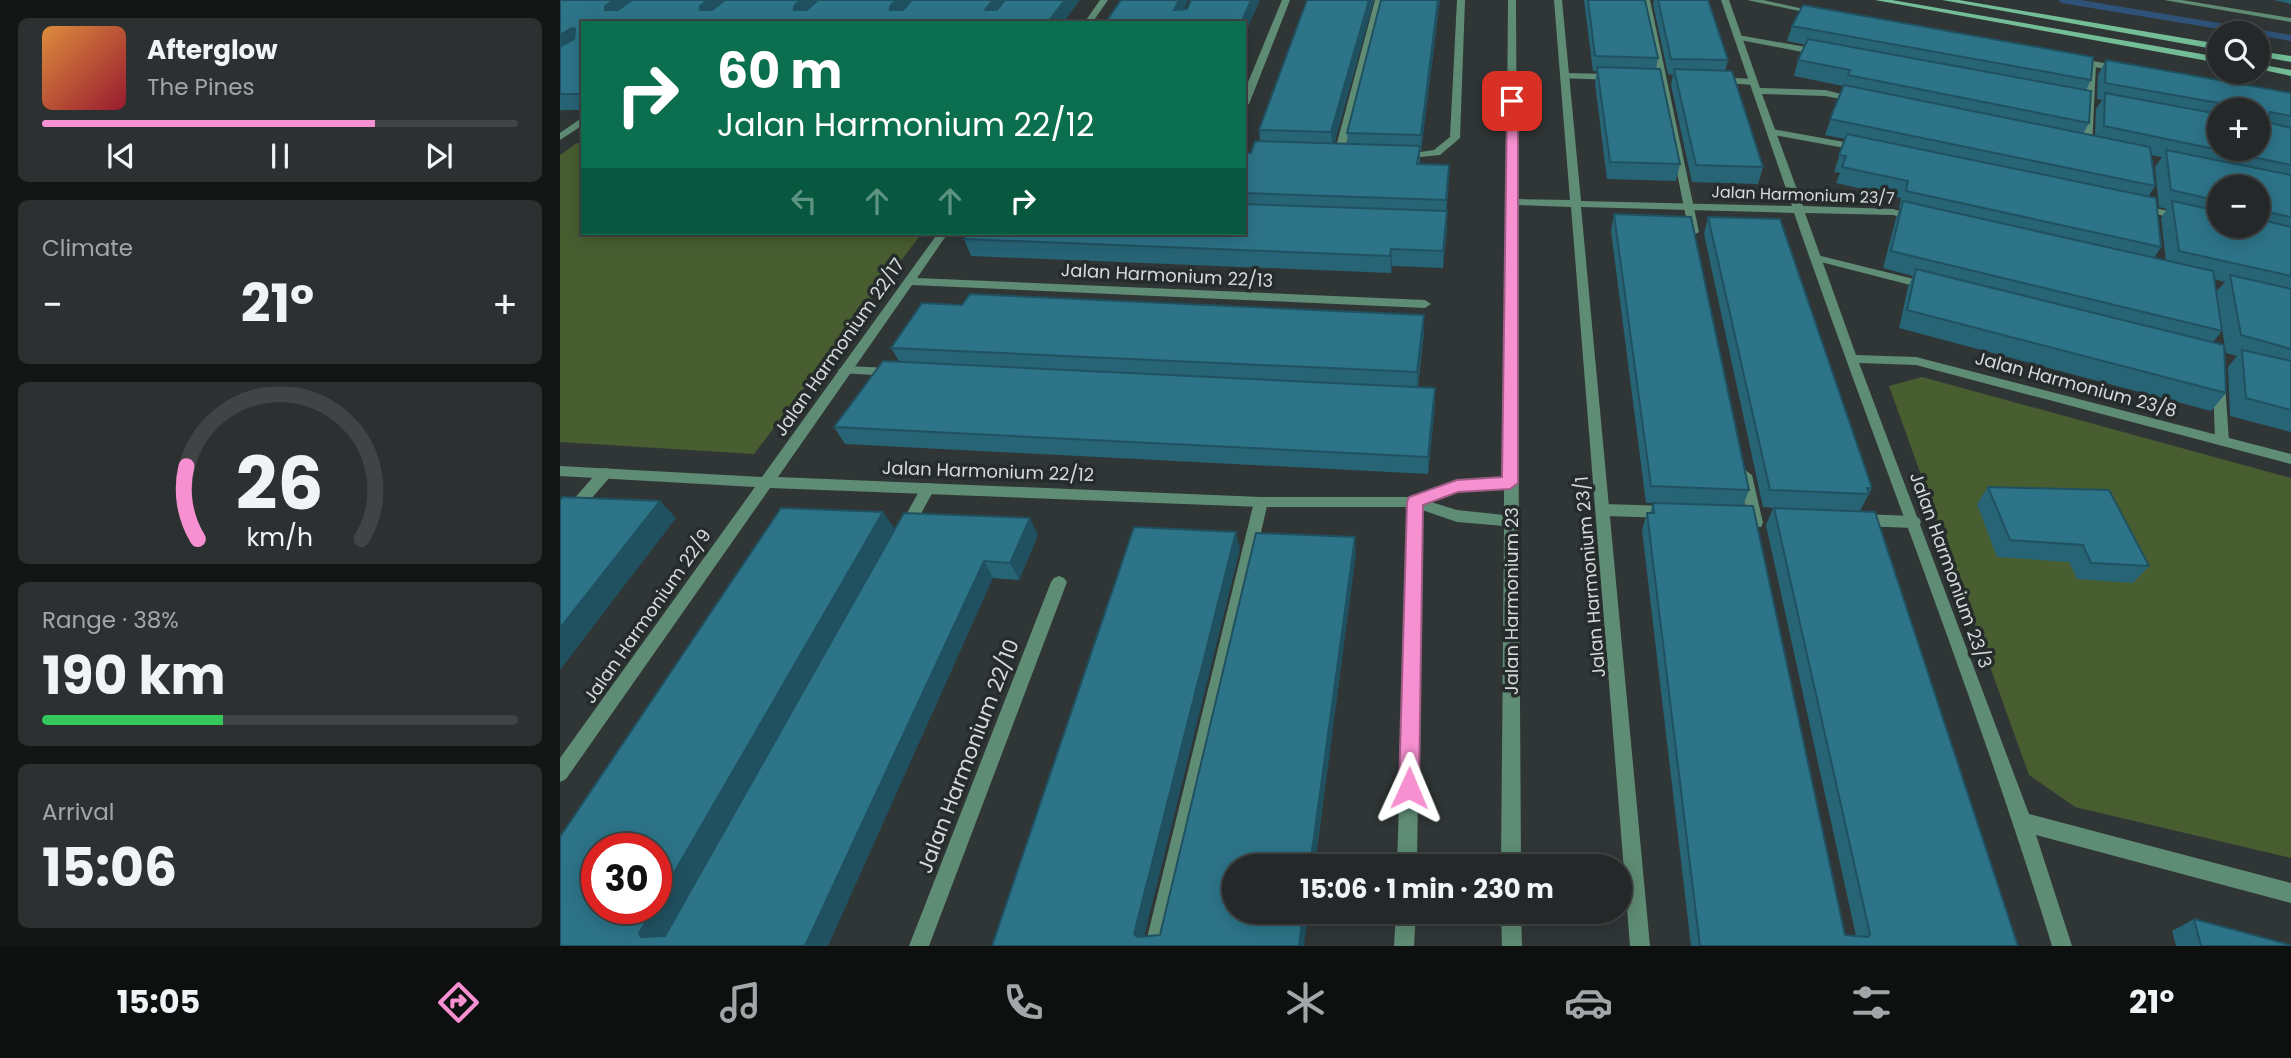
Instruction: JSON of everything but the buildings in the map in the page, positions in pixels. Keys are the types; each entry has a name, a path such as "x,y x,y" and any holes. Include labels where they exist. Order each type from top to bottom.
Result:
{"main road":[{"path":"1879,0 2207,58"},
{"path":"1946,0 2207,45"},
{"path":"2270,56 2291,59"},
{"path":"2270,69 2291,73"}],"street":[{"path":"1089,21 1104,0"},
{"path":"1246,99 1286,0"},
{"path":"1339,154 1378,0"},
{"path":"1393,156 1420,157 1437,153 1455,138 1461,0"},
{"name":"Jalan Harmonium 23","path":"1511,854 1512,0"},
{"name":"Jalan Harmonium 23/1","path":"1558,0 1640,946"},
{"path":"1646,0 1697,247"},
{"name":"Jalan Harmonium 23/3","path":"1725,0 1851,359 1914,522 2023,822 2062,946"},
{"path":"1751,0 1833,15"},
{"path":"2168,0 2291,20"},
{"path":"2228,10 2229,0"},
{"path":"1738,37 1833,55"},
{"path":"2065,59 2132,71"},
{"path":"2087,147 2092,64"},
{"path":"1564,76 1620,78"},
{"path":"1702,80 1825,93 1864,101"},
{"path":"2077,100 2104,105"},
{"path":"560,124 581,123"},
{"path":"560,137 581,123"},
{"path":"1772,132 1867,150"},
{"path":"2074,144 2099,149"},
{"path":"1326,154 1353,155"},
{"path":"2151,198 2154,223"},
{"name":"Jalan Harmonium 23/7","path":"1513,202 1893,212 1933,221"},
{"path":"2126,205 2207,222"},
{"name":"Jalan Harmonium 22/17","path":"765,482 942,235"},
{"path":"1817,258 1937,288"},
{"name":"Jalan Harmonium 22/13","path":"907,281 1425,304"},
{"name":"Jalan Harmonium 23/8","path":"1851,359 1916,362 1940,367 2291,459"},
{"path":"844,370 913,373"},
{"path":"2219,372 2222,441"},
{"path":"1743,462 1760,543"},
{"name":"Jalan Harmonium 22/12","path":"560,471 1261,502 1415,502 1457,516 1511,521"},
{"path":"560,525 605,473"},
{"name":"Jalan Harmonium 22/9","path":"560,773 765,482"},
{"name":"Jalan Harmonium 22/12","path":"1415,502 1457,486 1510,483"},
{"path":"895,548 928,488"},
{"path":"1155,946 1261,502"},
{"path":"1407,854 1415,502"},
{"path":"1604,510 1686,513"},
{"path":"1847,520 1914,522"},
{"name":"Jalan Harmonium 22/10","path":"919,946 1059,582"},
{"path":"2023,822 2291,893"},
{"path":"1404,946 1405,924"},
{"path":"1511,924 1511,946"}],"green space":[{"path":"581,143 581,235 920,235 754,454 560,442 560,155"},
{"path":"1922,377 2291,478 2291,858 2075,807 2029,775 1889,386"}],"waterway":[{"path":"2062,0 2291,38"}],"route":[{"path":"1409,788 1415,502 1457,486 1510,483 1512,101"}]}
